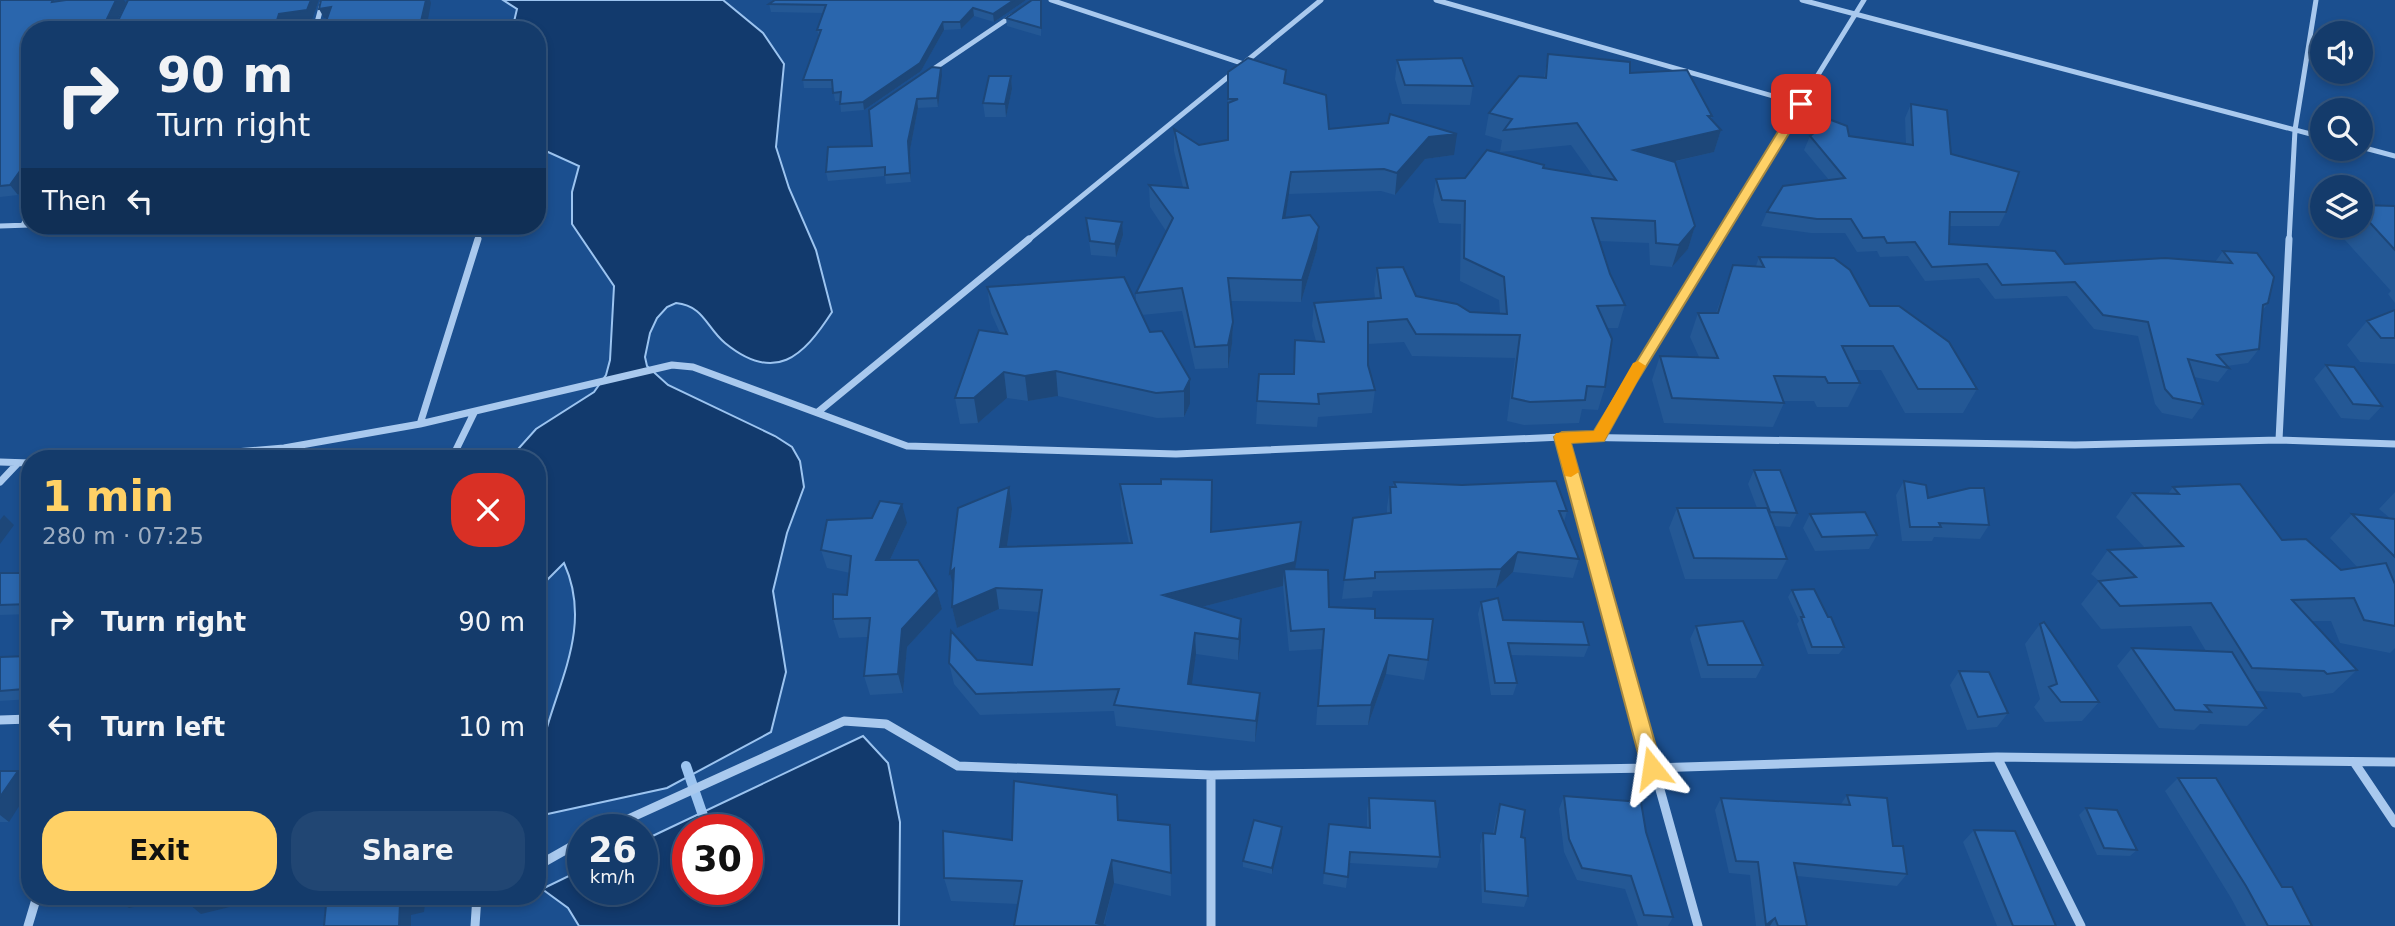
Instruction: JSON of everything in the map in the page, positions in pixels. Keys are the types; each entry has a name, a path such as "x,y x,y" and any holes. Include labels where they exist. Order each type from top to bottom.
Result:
{"street":[{"path":"317,21 323,0"},
{"path":"1051,0 1244,64"},
{"path":"818,412 1321,0"},
{"path":"1436,0 1801,104"},
{"path":"1802,0 2310,134"},
{"path":"1598,437 1628,383 1864,0"},
{"path":"2279,440 2295,130 2316,0"},
{"path":"923,76 1024,8"},
{"path":"2373,150 2395,156"},
{"path":"0,226 21,225"},
{"path":"420,424 479,235"},
{"path":"271,450 474,413 672,365 693,367 907,446 1176,454 1562,437 2075,445 2279,440 2395,444"},
{"path":"456,450 474,413"},
{"path":"1562,437 1698,926"},
{"path":"0,463 18,463"},
{"path":"0,482 18,463"},
{"path":"0,720 21,719"},
{"path":"639,814 844,721 886,724 958,766 1211,775 1652,768 1997,757 2395,762"},
{"path":"1997,757 2081,926"},
{"path":"2354,762 2395,823"},
{"path":"1211,775 1211,926"},
{"path":"546,861 567,849"},
{"path":"28,926 34,905"},
{"path":"475,926 479,905"}],"water":[{"path":"503,0 723,0 763,33 784,64 776,147 789,188 816,250 832,312 810,342 799,352 786,360 773,363 759,362 743,355 725,343 693,308 676,303 667,307 657,318 650,333 645,357 647,366 668,385 775,436 792,447 800,461 804,487 787,533 773,591 786,672 771,732 667,788 546,814 546,730 569,657 575,611 572,587 564,563 546,581 546,450 517,450 536,429 594,392 606,375 610,360 614,286 572,224 572,192 579,166 546,151 546,21 514,21 517,9"},
{"path":"863,736 888,763 900,822 899,926 579,926 568,908 546,892 546,887 567,877 567,905 658,905 658,833 672,827 672,905 763,905 763,814 699,814"}],"building":[{"path":"0,0 116,0 108,21 21,21 21,170 10,185 0,186"},
{"path":"128,0 311,0 307,10 279,14 277,21 118,21"},
{"path":"321,0 426,0 421,21 326,21 331,7 319,9"},
{"path":"775,0 1014,0 993,14 973,8 960,22 943,22 920,63 863,102 840,104 841,92 833,93 832,80 803,80 821,30 817,30 826,5 769,4"},
{"path":"1032,0 1041,0 1041,28 1006,18"},
{"path":"1548,54 1630,62 1630,73 1687,70 1712,116 1708,116 1721,130 1634,150 1675,162 1695,226 1679,245 1656,243 1655,221 1592,218 1610,274 1625,305 1597,306 1612,339 1605,387 1587,386 1585,400 1530,402 1512,398 1520,335 1416,334 1407,319 1368,322 1368,365 1375,390 1318,394 1319,404 1257,401 1259,374 1294,374 1295,340 1324,342 1314,303 1381,298 1377,268 1403,267 1416,296 1457,304 1470,312 1507,314 1504,277 1464,258 1465,201 1442,200 1436,179 1465,178 1487,150 1544,165 1543,168 1616,180 1577,123 1504,130 1512,119 1489,113 1519,76 1546,78"},
{"path":"1248,58 1286,70 1284,83 1326,95 1329,129 1388,123 1390,114 1457,134 1429,137 1397,173 1384,169 1291,172 1283,218 1310,215 1319,227 1302,280 1228,278 1233,322 1228,345 1195,347 1182,288 1136,293 1173,218 1149,185 1188,188 1174,129 1199,145 1228,140 1228,103 1238,99 1228,99 1228,72"},
{"path":"1462,58 1473,86 1405,85 1397,60"},
{"path":"932,67 941,68 937,98 917,99 908,141 910,173 885,175 885,167 826,172 828,147 872,146 869,110"},
{"path":"989,76 1011,76 1005,104 983,103"},
{"path":"1911,104 1947,110 1951,154 2019,172 2006,212 1950,212 1949,244 2055,251 2065,264 2165,258 2232,263 2223,251 2257,253 2274,277 2268,303 2263,305 2259,349 2217,355 2229,368 2188,359 2203,404 2173,398 2165,389 2148,322 2103,315 2075,282 2002,285 1987,264 1932,267 1915,242 1887,243 1884,237 1863,238 1851,219 1817,219 1767,212 1783,186 1845,178 1810,136 1831,120 1847,126 1849,136 1913,145"},
{"path":"2373,205 2395,206 2395,250 2373,226"},
{"path":"1086,218 1122,222 1115,244 1090,241"},
{"path":"1759,257 1834,258 1850,270 1870,306 1899,306 1949,342 1977,389 1918,389 1893,346 1842,346 1860,383 1828,383 1825,377 1774,376 1784,403 1672,398 1660,356 1718,358 1698,313 1718,313 1733,265 1764,267"},
{"path":"1124,277 1150,332 1162,331 1190,379 1184,391 1156,393 1056,371 1025,376 1004,372 974,398 955,398 979,330 1007,334 987,287"},
{"path":"2395,310 2395,338 2381,338 2367,321"},
{"path":"2326,365 2354,367 2382,406 2353,404"},
{"path":"1754,470 1780,470 1797,513 1770,512"},
{"path":"1161,479 1212,480 1211,532 1301,522 1295,562 1163,595 1241,619 1239,639 1195,633 1188,684 1260,693 1256,721 1114,705 1119,689 976,694 949,663 951,631 977,660 1032,665 1042,590 996,588 952,607 954,569 950,573 958,508 1009,487 1000,547 1132,543 1120,484 1161,484"},
{"path":"1556,481 1567,511 1559,511 1579,559 1518,552 1501,569 1375,572 1375,578 1344,580 1353,518 1391,513 1390,487 1396,487 1394,482 1462,485"},
{"path":"1904,481 1926,485 1928,498 1970,488 1984,488 1989,525 1939,523 1941,527 1910,527"},
{"path":"2240,484 2282,540 2306,539 2341,570 2386,563 2395,584 2395,626 2364,620 2354,598 2292,600 2357,670 2327,674 2324,671 2252,668 2211,603 2120,606 2099,581 2136,577 2108,550 2183,546 2133,493 2179,494 2173,487"},
{"path":"880,501 902,504 876,560 918,560 937,591 902,629 898,674 864,676 870,618 833,619 833,594 847,595 851,556 821,550 827,520 872,518"},
{"path":"1677,508 1767,508 1787,559 1694,558"},
{"path":"1865,512 1877,535 1822,537 1810,514"},
{"path":"2352,514 2395,519 2395,557"},
{"path":"1284,569 1328,570 1329,607 1375,609 1375,618 1433,619 1428,660 1389,655 1371,705 1318,706 1324,629 1291,631"},
{"path":"0,573 21,573 21,604 0,605"},
{"path":"1814,589 1828,617 1831,617 1844,647 1812,647 1801,617 1804,617 1792,590"},
{"path":"1498,598 1503,620 1583,622 1589,645 1508,643 1517,683 1495,683 1481,602"},
{"path":"1743,621 1763,665 1708,665 1696,626"},
{"path":"2044,622 2099,702 2061,702 2049,687 2057,684 2040,624"},
{"path":"2132,648 2232,652 2266,708 2205,705 2211,712 2175,710"},
{"path":"21,656 21,689 0,691 0,657"},
{"path":"1959,671 1989,672 2008,713 1978,717"},
{"path":"0,771 18,771 0,797"},
{"path":"2178,778 2216,778 2282,887 2292,887 2312,926 2268,926"},
{"path":"1014,781 1117,795 1118,820 1170,825 1171,873 1112,860 1096,923 1106,926 1014,926 1022,881 944,878 943,831 1012,840"},
{"path":"1847,795 1887,798 1893,846 1903,846 1907,874 1794,863 1807,926 1778,926 1775,918 1766,925 1758,862 1736,861 1721,798 1850,805"},
{"path":"1564,796 1641,802 1646,832 1673,917 1644,915 1631,876 1582,868 1569,839"},
{"path":"1369,798 1435,801 1440,857 1350,852 1348,877 1324,873 1329,824 1370,828"},
{"path":"1500,804 1525,810 1521,837 1525,838 1528,896 1485,891 1483,833 1495,834"},
{"path":"2086,808 2117,810 2137,850 2104,848"},
{"path":"1254,820 1282,827 1272,868 1243,861"},
{"path":"1974,830 2015,831 2056,926 2013,926"},
{"path":"326,905 400,905 399,926 324,926"}],"waterway":[{"path":"686,766 702,814"}],"slow traffic":[{"path":"1571,472 1562,437 1598,437 1638,366"}],"route":[{"path":"1652,768 1562,437 1598,437 1628,383 1801,104"}]}
